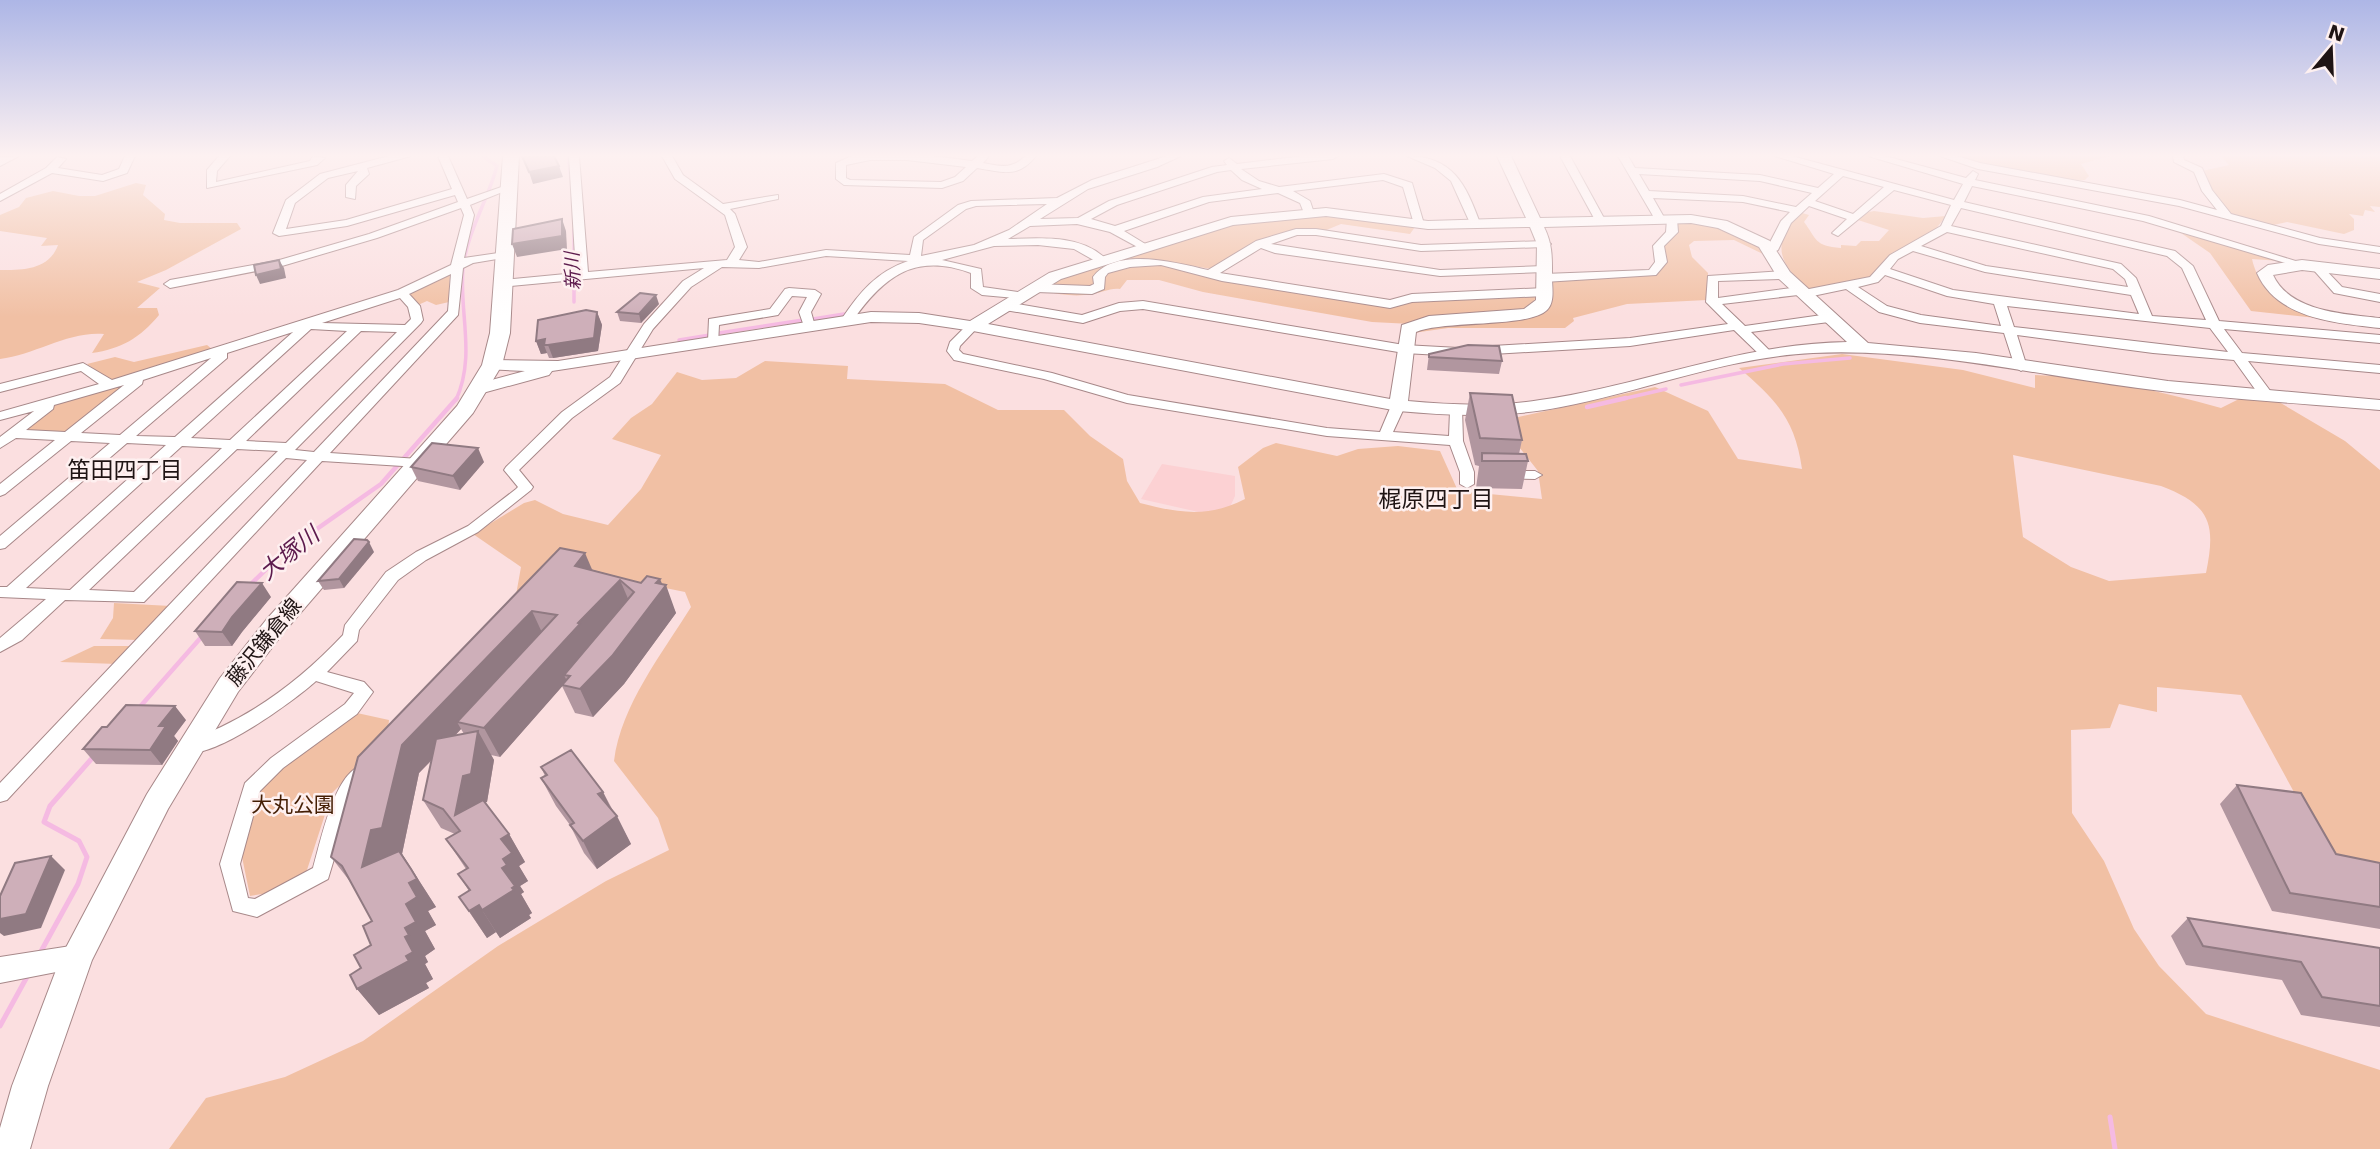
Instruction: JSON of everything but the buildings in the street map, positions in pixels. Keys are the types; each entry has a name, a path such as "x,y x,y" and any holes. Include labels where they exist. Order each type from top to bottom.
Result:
{"main road":[{"name":"藤沢鎌倉線","path":"12,1149 30,1086 77,957 157,802 190,747 229,685 275,626 419,463 479,389 492,365 500,333 508,210"}],"street":[{"path":"287,210 279,233 347,223 406,210"},
{"path":"170,284 278,264 373,236 433,210"},
{"path":"0,795 454,313 457,264 469,215 467,210"},
{"path":"578,210 582,275"},
{"path":"190,747 220,739 316,674 351,637 351,629 392,576 421,556 473,529 526,487 510,470 567,415 615,380 648,327 687,284 725,263 741,247 732,217 726,210"},
{"path":"921,261 915,257 918,239 958,210"},
{"path":"847,320 876,280 891,271 991,243 1046,210"},
{"path":"1082,220 1101,210"},
{"path":"1118,229 1175,210"},
{"path":"1415,210 1419,224"},
{"path":"1470,210 1475,223"},
{"path":"1385,436 1398,406 1408,329 1429,321 1528,314 1541,307 1545,244 1530,210"},
{"path":"1594,210 1600,220"},
{"path":"1036,288 1092,290 1100,286 1099,277 1104,271 1146,261 1390,304 1412,298 1544,279 1652,273 1661,262 1658,242 1672,232 1658,210"},
{"path":"1772,250 1786,221 1797,210"},
{"path":"1829,210 1854,218"},
{"path":"1838,233 1864,210"},
{"path":"1712,302 1851,287 1874,280 1894,257 1945,228 1955,210"},
{"path":"1982,210 2171,253 2187,266 2215,326 2267,396"},
{"path":"2102,210 2167,223 2311,267 2342,292 2380,298"},
{"path":"2167,223 2176,210"},
{"path":"2207,210 2319,241 2380,250"},
{"path":"2222,210 2225,214"},
{"path":"1456,441 1327,432 1128,399 1047,376 959,357 953,351 954,345 973,326 1055,276 1101,260 1231,221 1309,213 1340,213 1419,224 1666,219 1722,224 1751,235 1772,250 1784,275 1862,347"},
{"path":"1027,223 1082,220 1118,229 1143,247"},
{"path":"1945,228 2108,263 2126,273 2147,320"},
{"path":"1212,273 1260,243 1288,233 1316,232 1420,248 1545,244"},
{"path":"991,243 1067,244 1084,247 1101,260"},
{"path":"1260,243 1275,250 1416,271 1544,279"},
{"path":"1912,247 1985,269 2136,292"},
{"path":"1412,298 1420,248"},
{"path":"503,285 582,275 725,263 759,265 833,253 970,268 977,271 977,288 982,291 1021,296"},
{"path":"0,416 229,349 402,293 457,264 505,255"},
{"path":"2380,274 2275,266 2265,273 2266,279 2277,292 2301,307 2338,318 2380,323"},
{"path":"1882,270 1951,293 1999,301 2147,320 2380,339"},
{"path":"1766,353 1712,302 1712,278 1784,275"},
{"path":"1851,287 1883,309 1906,317 2238,358 2380,369"},
{"path":"714,341 713,322 774,312 789,292 815,294 805,312 808,326"},
{"path":"5,592 138,598 409,330 418,316 414,306 402,293"},
{"path":"1999,301 2021,367"},
{"path":"1005,306 1083,319 1119,307 1143,305 1404,349 1458,352 1630,342 1829,318"},
{"path":"479,389 558,366 847,320 905,317 973,326 1398,406 1457,411 1503,411 1562,402 1766,353 1862,347 2201,391 2380,405"},
{"path":"5,592 178,442 308,324 409,330"},
{"path":"0,645 67,596 235,444 358,327"},
{"path":"0,544 229,349"},
{"path":"492,365 558,366"},
{"path":"0,388 83,367 110,385"},
{"path":"0,491 144,375"},
{"path":"0,444 52,402"},
{"path":"1457,411 1456,441 1478,476 1535,475"},
{"path":"12,434 235,444 320,456 419,463"},
{"path":"316,674 358,686 364,692 351,709 277,763 253,788 230,863 240,905 257,908 321,873 346,789 374,762"},
{"path":"18,966 77,957"}],"shaded area":[{"path":"1162,464 1235,476 1235,496 1225,518 1141,499"}],"green space":[{"path":"13,210 160,210 165,214 164,220 180,223 237,223 241,229 166,270 137,282 160,288 137,308 157,308 159,315 145,330 129,341 112,349 92,353 104,334 91,334 0,359 0,270 26,269 42,264 58,245 41,246 47,238 0,231 0,215"},
{"path":"2227,210 2373,210 2375,212 2365,210 2363,216 2349,214 2354,219 2354,230 2344,234 2287,222 2269,226"},
{"path":"1874,211 1923,218 1946,216 1935,230 1892,253 1869,279 1809,290 1790,271 1782,253 1782,244 1784,235 1799,212 1809,215 1804,222 1817,241 1841,248 1841,245 1856,246 1861,241 1879,241 1889,230 1858,220 1864,213"},
{"path":"1318,215 1415,227 1410,234 1341,224 1324,231 1286,232 1212,269 1168,262 1110,267 1096,286 1048,288 1065,275 1229,224"},
{"path":"1675,222 1713,226 1737,233 1757,246 1765,255 1734,240 1694,241 1689,245 1692,257 1708,273 1707,300 1627,304 1573,318 1574,321 1565,328 1448,328 1413,333 1419,328 1528,317 1553,280 1654,274 1663,267 1661,248"},
{"path":"2181,233 2281,261 2252,259 2256,272 2270,291 2291,304 2326,319 2251,311 2210,253"},
{"path":"1155,263 1261,285 1405,302 1538,295 1540,299 1525,312 1411,324 1372,322 1203,292 1159,280 1127,280 1120,289 1086,295 1045,291 1103,286 1103,278 1108,272"},
{"path":"450,272 449,302 436,305 427,301 418,305 408,294"},
{"path":"207,345 213,350 111,381 87,364 115,357 134,362"},
{"path":"1842,354 1963,370 2035,388 2035,375 2059,376 2129,386 2221,408 2239,399 2279,402 2345,441 2380,470 2380,867 2330,858 2241,695 2157,687 2157,712 2119,704 2110,728 2071,730 2072,813 2104,861 2134,929 2159,966 2206,1014 2380,1070 2380,1149 169,1149 206,1098 285,1077 363,1041 498,946 606,881 669,850 658,818 614,761 618,740 634,700 691,607 685,592 572,569 516,595 521,567 473,534 524,503 535,500 563,514 608,525 641,489 661,455 612,439 631,418 652,404 677,372 702,380 736,378 765,361 848,366 847,379 945,384 998,410 1064,410 1090,436 1123,459 1127,481 1140,503 1193,512 1219,509 1245,499 1238,467 1263,448 1276,443 1337,456 1358,449 1398,446 1440,451 1458,491 1542,499 1538,471 1515,442 1514,418 1655,387 1708,411 1738,459 1802,469 1794,437 1782,412 1739,368","holes":["2013,455 2161,486 2191,501 2206,518 2210,541 2206,573 2109,581 2071,567 2023,537"]},
{"path":"126,385 67,433 21,433 56,404"},
{"path":"114,603 171,606 139,640 100,639 113,618"},
{"path":"94,646 130,646 131,650 117,664 60,662"},
{"name":"大丸公園","path":"357,713 389,720 387,739 332,793 306,873 268,893 250,896 242,857 263,785"}],"waterway":[{"name":"大塚川","path":"457,398 462,384 466,351 463,268 481,210"},
{"name":"新川","path":"574,230 574,302"},
{"path":"813,319 844,314"},
{"path":"719,333 803,320"},
{"path":"679,340 710,335"},
{"path":"1681,385 1783,364 1850,358"},
{"path":"1618,400 1666,389"},
{"name":"大塚川","path":"248,587 284,552 381,484 457,398"},
{"path":"1587,407 1626,398"},
{"name":"大塚川","path":"138,709 204,634"},
{"name":"大塚川","path":"39,955 78,884 87,857 79,841 44,822 50,806 94,756"},
{"name":"大塚川","path":"0,1026 28,975"},
{"path":"2110,1117 2115,1149"}],"district":[{"name":"笛田四丁目","path":"125,470"},
{"name":"梶原四丁目","path":"1436,499"}]}
